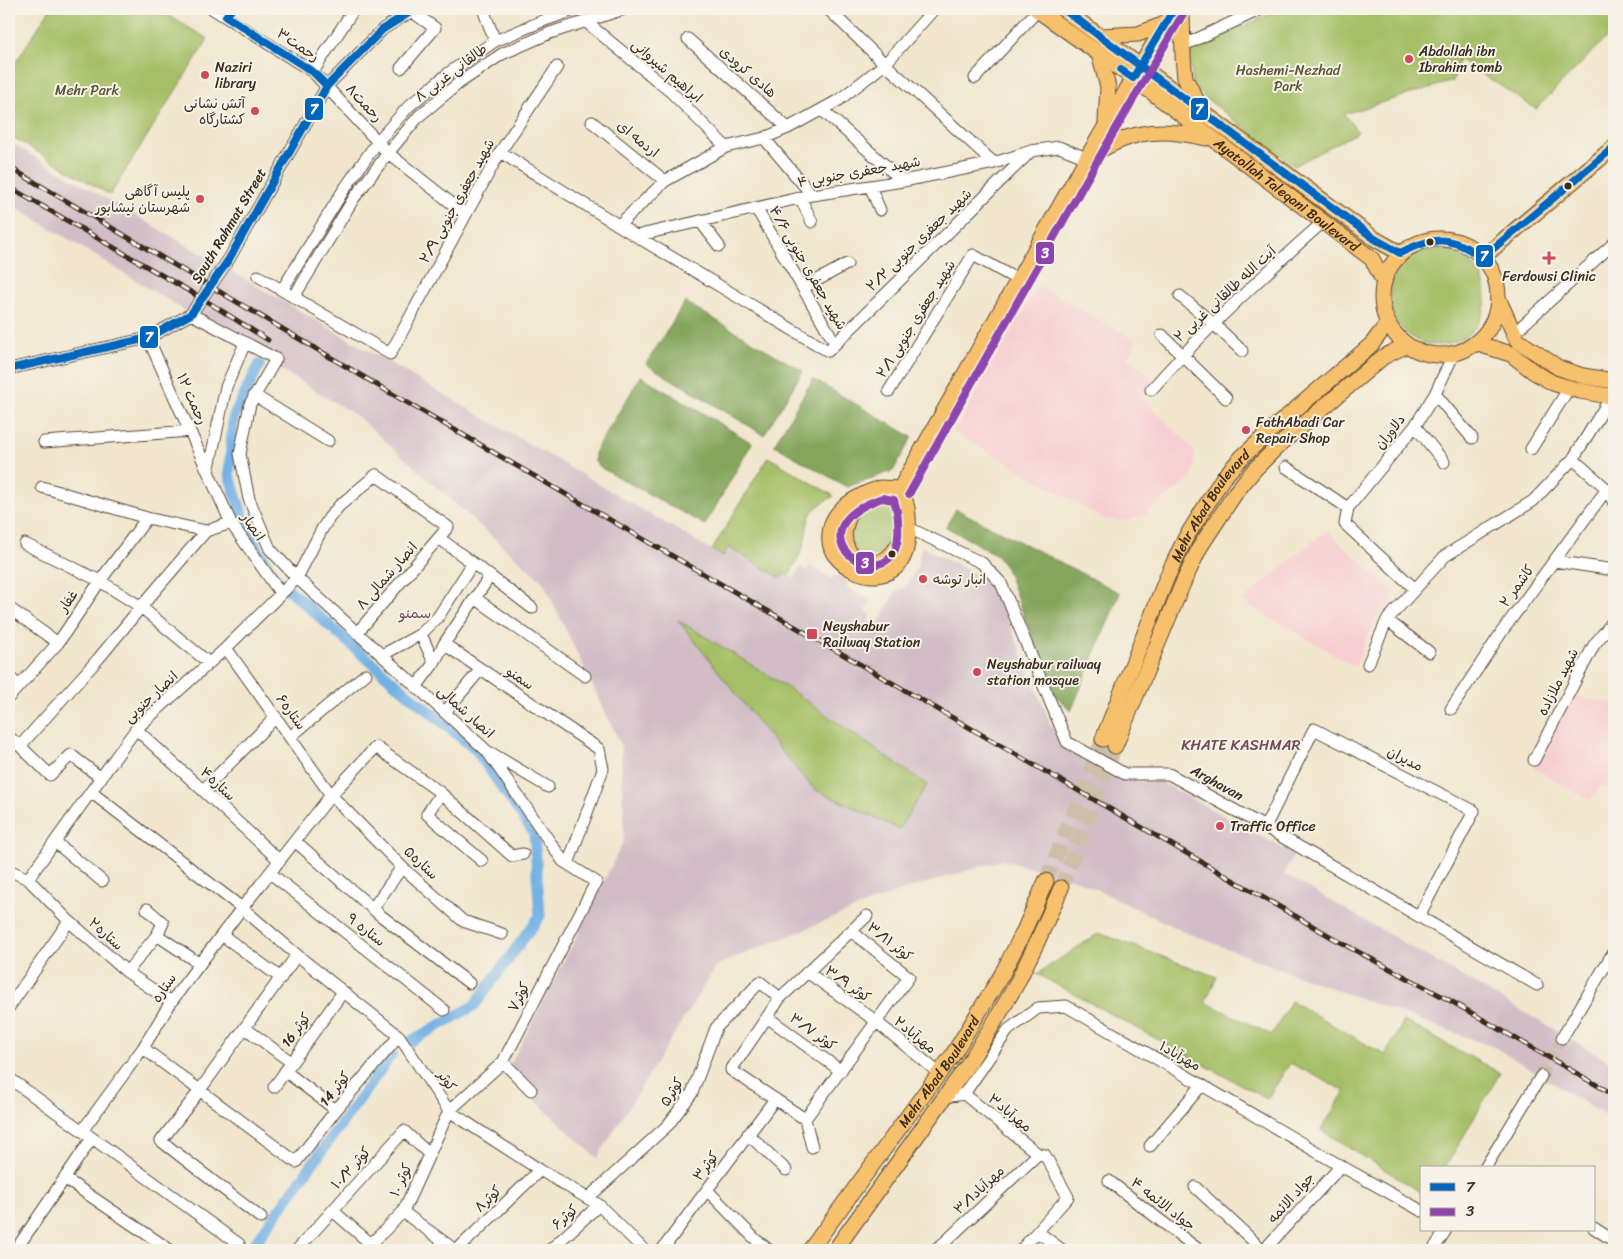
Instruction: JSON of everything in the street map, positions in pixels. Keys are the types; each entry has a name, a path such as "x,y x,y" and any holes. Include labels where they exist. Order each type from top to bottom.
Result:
{"main road":[{"name":"Ayatollah Taleqani Boulevard","path":"1037,9 1133,78 1372,259 1384,282"},
{"name":"Ayatollah Taleqani Boulevard","path":"1063,9 1375,238 1400,253"},
{"path":"1101,36 1138,34 1172,13"},
{"path":"1172,13 1182,46 1185,78 1203,112"},
{"path":"900,489 1087,158 1172,13"},
{"path":"1098,54 1108,88 1106,126"},
{"path":"1087,158 1119,141 1147,132 1182,132 1214,140"},
{"path":"1482,258 1614,147"},
{"path":"1442,239 1457,242 1471,248 1482,258 1491,270 1496,283 1498,298 1492,323 1475,343 1454,353 1438,355 1422,352 1407,345 1396,335 1388,323 1383,310 1382,296 1384,282 1390,267 1400,253 1427,240 1442,239"},
{"path":"1498,298 1517,340 1559,368 1583,376 1614,382"},
{"name":"Mehr Abad Boulevard","path":"1388,323 1371,345 1242,456 1223,478 1185,539 1167,577 1109,743 1196,554 1236,492 1254,470 1278,446 1383,357 1407,345"},
{"path":"1475,343 1511,354 1553,383 1580,391 1613,397"},
{"path":"880,488 900,489 906,500 909,528 906,549 901,564 885,574 871,576 847,566 834,554 829,541 830,524 842,509 868,492 880,488"},
{"name":"Mehr Abad Boulevard","path":"810,1250 952,1056 1001,976 1023,933 1046,880"},
{"name":"Mehr Abad Boulevard","path":"835,1250 944,1097 995,1021 1016,985 1038,940 1060,888"}],"street":[{"name":"رحمت۳","path":"213,9 229,12 313,72 327,86"},
{"path":"313,72 354,9"},
{"path":"483,9 495,41"},
{"name":"طالقانی غربی ۸","path":"282,290 343,191 378,141 410,106 450,72 495,41 576,9"},
{"name":"طالقانی غربی ۸","path":"294,297 354,198 419,116 459,83 502,54 585,20 624,9"},
{"path":"828,9 885,64 994,163"},
{"path":"619,225 665,180 726,147 764,138 788,128 840,100 885,64 934,9"},
{"path":"975,78 1037,9"},
{"path":"1182,46 1261,9"},
{"path":"401,68 435,28 413,10"},
{"name":"South Rahmat Street","path":"9,369 148,338 192,314 229,259 327,86 383,29 413,10"},
{"name":"ابراهیم شیروانی","path":"585,20 671,92 726,147"},
{"name":"هادی کرودی","path":"688,40 788,128"},
{"path":"471,58 479,69"},
{"name":"شهید جعفری جنوبی ۲/۹","path":"294,297 390,354 500,152 558,67"},
{"name":"رحمت۸","path":"327,86 388,153 465,214"},
{"path":"822,110 903,181"},
{"name":"اردمه ای","path":"592,122 665,180"},
{"path":"764,138 812,195"},
{"name":"شهید جعفری جنوبی ۴","path":"636,236 800,197 903,181 994,163 1031,151 1059,147 1087,158"},
{"name":"شهید جعفری جنوبی ۲/۲","path":"832,347 1031,151"},
{"path":"500,152 636,236 832,347"},
{"path":"870,186 880,210"},
{"path":"800,197 812,222"},
{"name":"شهید جعفری جنوبی ۴/۶","path":"756,208 802,288 832,347"},
{"path":"700,221 719,246"},
{"name":"آیت الله طالقانی غربی ۲","path":"1151,390 1182,354 1323,222"},
{"path":"1514,333 1614,243"},
{"name":"شهید جعفری جنوبی ۲/۱","path":"889,391 974,255 1018,280"},
{"path":"802,288 847,264"},
{"path":"258,276 294,297"},
{"path":"1180,296 1214,324 1242,351"},
{"path":"192,314 245,342 226,387 208,472"},
{"path":"1162,335 1226,398"},
{"name":"رحمت ۱۲","path":"148,338 208,472"},
{"name":"انصار شمالی","path":"245,342 276,359 250,404 240,454 249,499 270,549 297,578 487,751 563,861 596,882"},
{"name":"دلاوران","path":"1415,589 1345,524 1348,508 1415,426 1435,394 1454,353"},
{"path":"1531,449 1569,388"},
{"path":"1435,394 1472,438"},
{"path":"254,395 328,441"},
{"path":"1368,664 1387,620 1445,556 1533,501 1573,458 1613,397"},
{"path":"1415,426 1444,462"},
{"path":"44,442 190,431"},
{"path":"1573,458 1611,490 1614,503"},
{"path":"1286,467 1348,508"},
{"name":"انصار","path":"208,472 231,523 281,594"},
{"name":"انصار جنوبی","path":"28,879 136,728 226,648 297,578 329,518 339,506 376,475 448,527 439,538"},
{"path":"42,487 146,518 206,531 231,523"},
{"name":"کاشمر ۲","path":"1451,709 1503,630 1554,561 1611,490"},
{"name":"غفار","path":"9,697 58,643 146,518"},
{"name":"Arghavan","path":"909,528 982,564 1001,583 1067,742 1125,774 1169,774 1265,827 1537,985"},
{"path":"20,746 99,658 206,531"},
{"path":"439,538 532,608"},
{"name":"انصار شمالی ۸","path":"357,633 439,538"},
{"path":"25,544 100,581 141,607 209,663"},
{"path":"1554,561 1614,570"},
{"path":"382,655 421,634 438,616 473,563"},
{"path":"416,687 434,663 444,644 490,576"},
{"path":"475,598 585,676"},
{"path":"9,608 58,643"},
{"path":"1387,620 1429,652"},
{"name":"شهید ملازاده","path":"1534,760 1594,645 1614,620"},
{"path":"421,634 434,663"},
{"name":"سمنو","path":"444,644 599,749 603,769 568,864"},
{"name":"ستاره۶","path":"226,648 331,795"},
{"path":"445,712 481,668"},
{"path":"290,737 366,674"},
{"path":"9,676 18,686"},
{"path":"203,790 276,717"},
{"name":"ستاره۴","path":"136,728 280,861"},
{"name":"مدیران","path":"1265,827 1314,730 1474,811 1419,916"},
{"path":"9,737 50,775 71,755 101,778"},
{"name":"ستاره","path":"26,1250 19,1245 64,1178 87,1135 171,1002 331,795 376,747 441,793"},
{"path":"487,751 548,788"},
{"name":"کوثر","path":"91,792 242,908 297,955 399,1036 449,1111 600,1206 644,1250"},
{"path":"482,861 428,814 441,793 512,856 524,854"},
{"name":"ستاره۵","path":"331,795 402,867 463,921 502,934"},
{"path":"55,842 102,881"},
{"path":"295,842 373,908 469,983"},
{"path":"373,908 402,867"},
{"path":"9,870 28,879"},
{"name":"ستاره ۹","path":"270,873 444,1010"},
{"name":"ستاره۲","path":"28,879 69,921 127,972 171,1002"},
{"name":"کوثر۷","path":"449,1111 503,1062 596,882"},
{"path":"127,972 158,934 163,923 147,909"},
{"path":"812,1147 805,1119 731,1070 780,998 867,916"},
{"path":"9,1008 69,921"},
{"name":"کوثر ۳/۱۱","path":"851,931 909,977 875,1021"},
{"path":"158,934 200,964"},
{"path":"222,934 281,978"},
{"path":"1562,1038 1614,951"},
{"path":"260,1218 161,1140 200,1090 297,955"},
{"name":"کوثر ۳/۹","path":"807,972 875,1021"},
{"name":"کوثر۵","path":"588,1198 668,1125 692,1093 716,1028 747,995 760,982 780,998"},
{"name":"کوثر 16","path":"274,1086 343,992"},
{"name":"مهرآباد۱","path":"964,1094 1008,1030 1038,1008 1066,1006 1420,1210"},
{"name":"کوثر ۳/۷","path":"767,1017 841,1071"},
{"path":"805,1119 875,1021"},
{"name":"مهرآباد۲","path":"875,1021 939,1073"},
{"path":"245,1028 336,1110"},
{"name":"کوثر 14","path":"200,1090 296,1162 336,1110 399,1036"},
{"path":"143,1048 200,1090"},
{"path":"503,1062 531,1090"},
{"path":"1485,1166 1541,1076"},
{"path":"9,1078 238,1244"},
{"path":"1150,1146 1202,1086"},
{"path":"944,1097 964,1094"},
{"name":"مهرآباد۳","path":"964,1094 1042,1154"},
{"name":"کوثر۳","path":"662,1250 774,1099"},
{"name":"کوثر ۱۰","path":"368,1247 403,1212 449,1111"},
{"name":"کوثر ۱۰/۲","path":"298,1250 404,1131 429,1154"},
{"path":"748,1134 786,1170"},
{"path":"1021,1250 1068,1197 1042,1154"},
{"name":"مهرآباد۳/۱","path":"934,1250 948,1247 1042,1154"},
{"name":"جواد الائمه","path":"1263,1250 1341,1166"},
{"name":"کوثر۸","path":"456,1250 540,1170"},
{"path":"64,1178 170,1250"},
{"name":"جواد الائمه ۴","path":"1109,1181 1199,1250"},
{"path":"1195,1187 1263,1250"},
{"path":"707,1190 756,1240 769,1250"},
{"name":"کوثر۶","path":"550,1250 600,1206"},
{"path":"333,1211 368,1247"},
{"path":"403,1212 456,1250"},
{"path":"1596,1229 1614,1241"},
{"path":"1038,1232 1062,1250"},
{"path":"1433,1250 1445,1232"},
{"path":"749,1250 756,1240"}],"shaded area":[{"path":"9,142 722,556 728,547 781,578 784,573 794,578 800,567 807,571 810,566 832,579 834,575 838,577 839,574 847,579 846,587 871,601 865,611 871,615 868,621 877,626 896,591 905,587 917,568 922,547 988,580 1001,603 1051,725 1065,749 1123,780 1163,783 1294,854 1284,874 1614,1064 1614,1121 1496,1048 1293,974 1182,931 1077,880 1002,860 894,893 717,965 597,1158 506,1073 624,840 621,745 543,582 357,416 9,203"},
{"path":"1038,285 1137,341 1127,358 1155,379 1141,397 1189,444 1195,454 1192,477 1146,514 1127,521 1104,519 954,432"},
{"path":"1326,530 1393,591 1392,600 1375,619 1355,667 1242,601"},
{"path":"1575,696 1614,704 1614,785 1609,790 1601,785 1590,801 1533,768"}],"green space":[{"name":"Mehr Park","path":"50,9 157,9 208,39 110,195 9,135 9,81 12,68"},
{"name":"Hashemi-Nezhad Park","path":"1281,9 1614,9 1614,30 1536,109 1459,59 1453,81 1344,114 1358,132 1294,166 1203,96 1193,85 1189,51"},
{"path":"1438,249 1456,253 1472,263 1482,279 1486,297 1482,315 1472,331 1456,341 1438,345 1420,341 1404,331 1394,315 1390,297 1394,279 1404,263 1420,253"},
{"path":"685,302 803,371 764,435 646,364"},
{"path":"641,376 752,443 705,525 603,469 595,462 595,451"},
{"path":"813,379 912,437 893,471 847,487 774,445"},
{"path":"768,457 834,496 818,506 811,514 800,555 789,575 784,573 781,578 728,547 723,556 712,550"},
{"path":"884,502 893,505 896,510 894,536 891,545 881,554 873,556 862,554 852,544 851,532 853,526 860,516 871,507"},
{"path":"956,509 1120,593 1071,711 1053,693 1006,568 997,555 946,527"},
{"path":"678,620 776,680 927,785 899,829 814,789 773,741"},
{"path":"1099,933 1217,977 1205,1002 1272,1035 1291,1001 1385,1055 1404,1021 1500,1073 1446,1166 1420,1166 1420,1192 1321,1130 1345,1091 1290,1063 1267,1099 1037,974"}],"waterway":[{"path":"259,365 233,418 229,474 247,530 274,577 396,684 476,750 534,833 540,916 474,1006 409,1042"},
{"path":"250,1250 392,1054"}],"tunnel":[{"path":"1046,881 1103,739"},
{"path":"1061,888 1115,746"},
{"path":"1541,1076 1562,1038"}],"railway":[{"path":"9,167 389,392 1347,946 1449,1000 1614,1095"},
{"path":"9,187 203,299 268,340"}],"transit line":[{"name":"7","path":"232,9 226,16 313,72 327,86"},
{"name":"7","path":"9,369 148,338 191,314 229,259 327,86 383,29 415,9"},
{"name":"7","path":"1063,9 1375,239 1400,253 1423,243 1442,241 1461,245 1482,258 1614,147"},
{"name":"7","path":"1121,70 1133,78 1174,9"},
{"name":"3","path":"909,494 1096,163 1183,14"},
{"name":"3","path":"882,498 894,500 898,518 898,537 891,556 879,564 864,563 850,556 842,544 841,529 854,513 882,498"}],"place":[{"name":"Abdollah ibn Ibrahim tomb","path":"1409,59"},
{"name":"Naziri library","path":"205,75"},
{"name":"آتش نشانی کشتارگاه","path":"255,111"},
{"name":"پلیس آگاهی شهرستان نیشابور","path":"200,199"},
{"name":"Ferdowsi Clinic","path":"1549,258"},
{"name":"FathAbadi Car Repair Shop","path":"1246,430"},
{"name":"انبار توشه","path":"923,579"},
{"name":"Neyshabur Railway Station","path":"812,634"},
{"name":"Neyshabur railway station mosque","path":"977,672"},
{"name":"Traffic Office","path":"1220,826"}],"district":[{"name":"سمنو","path":"415,613"},
{"name":"KHATE KASHMAR","path":"1241,745"}]}
